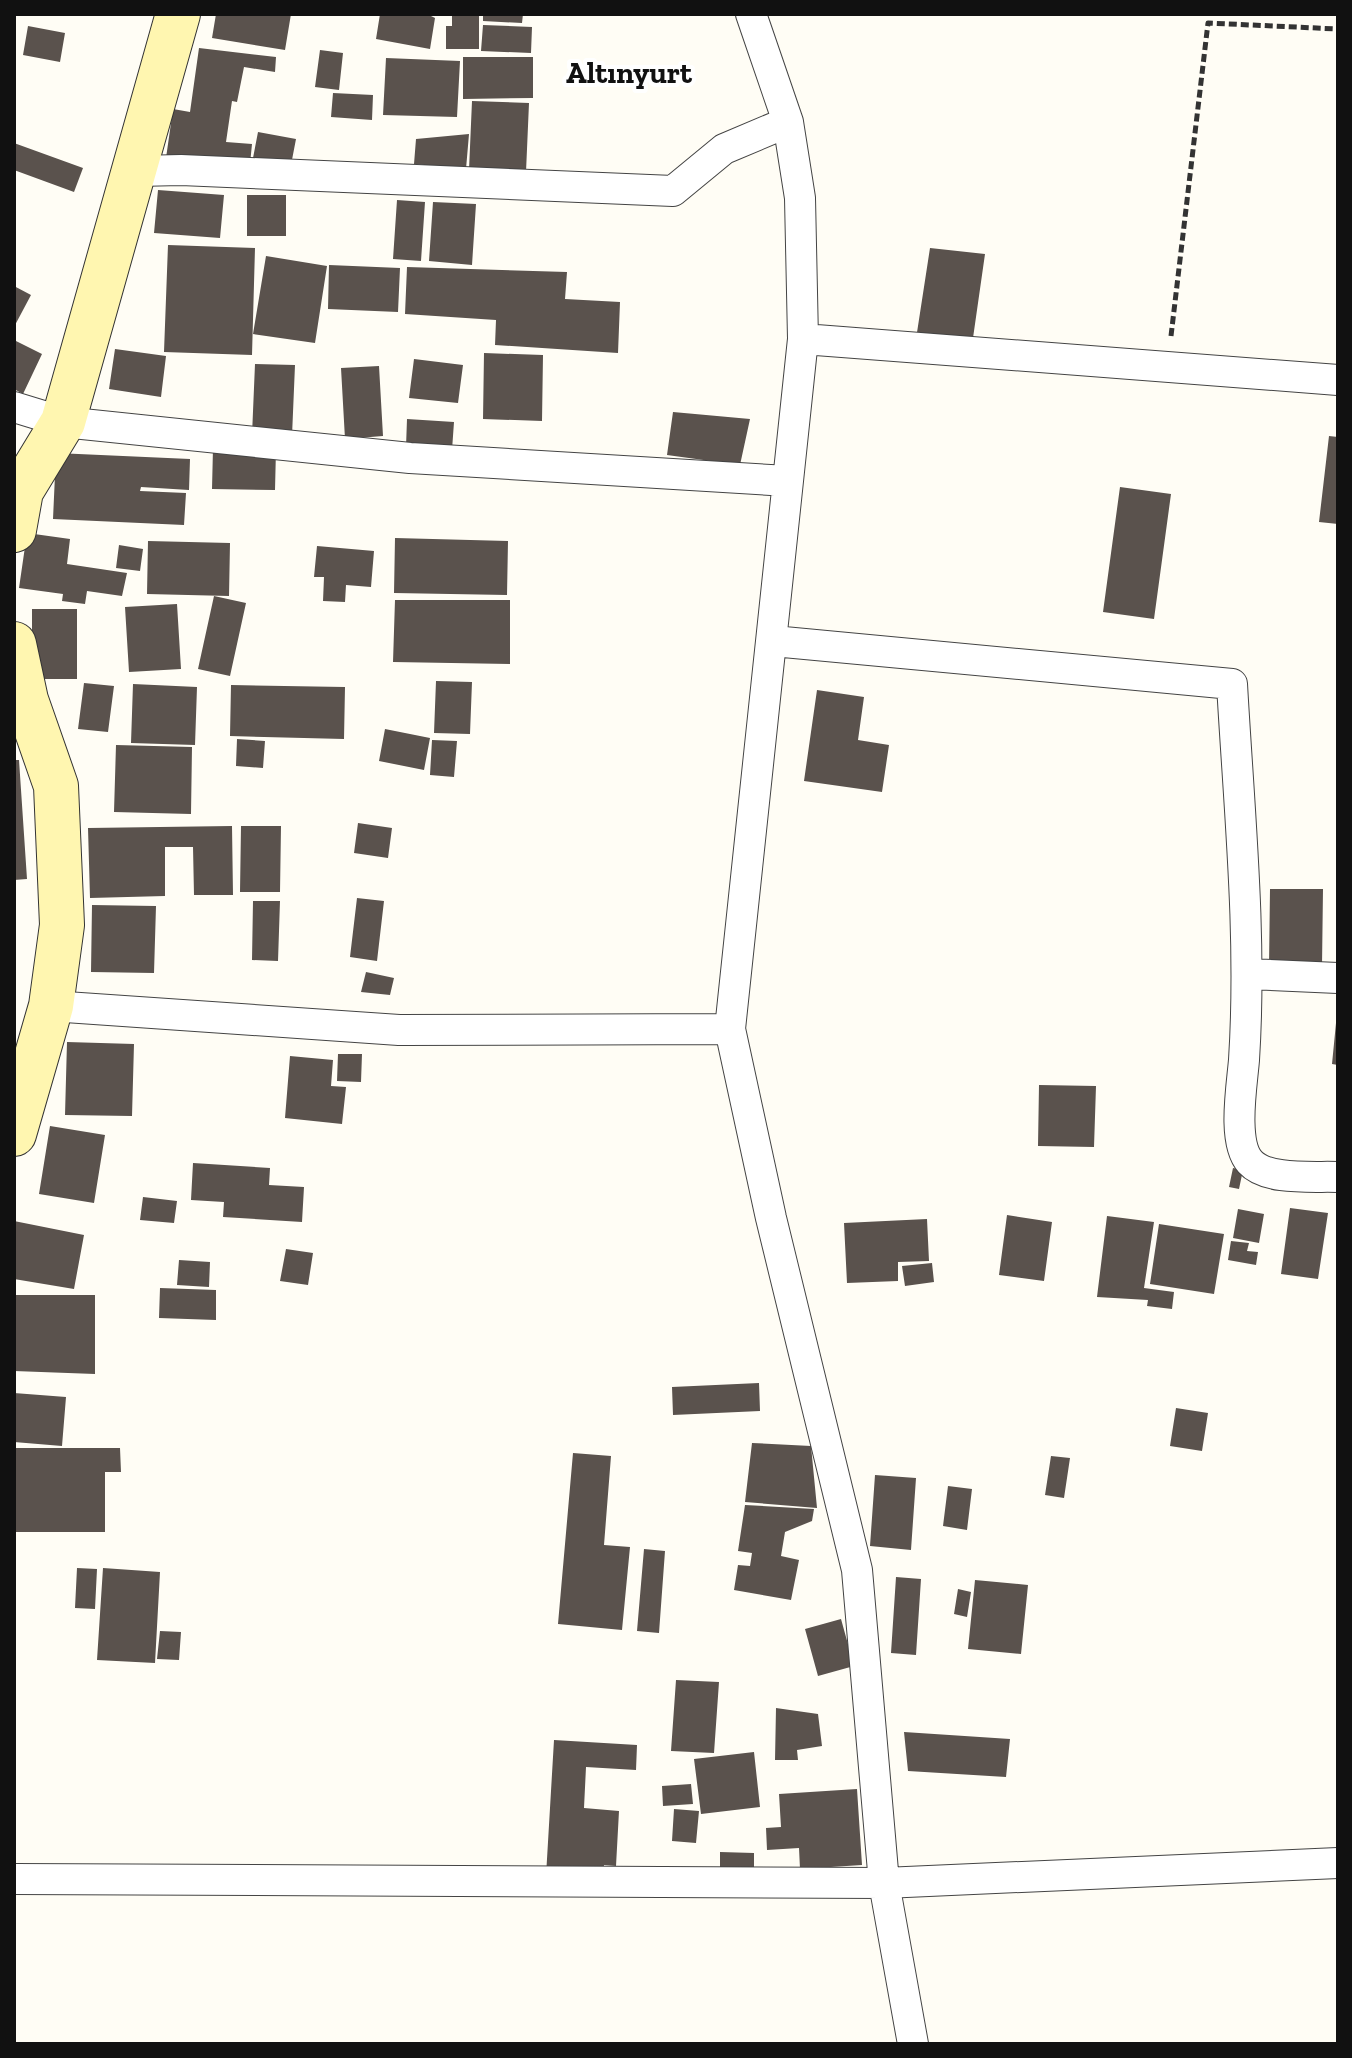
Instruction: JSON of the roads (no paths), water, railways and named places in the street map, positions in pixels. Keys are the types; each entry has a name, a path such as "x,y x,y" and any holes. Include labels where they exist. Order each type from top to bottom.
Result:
{"street":[{"path":"14,530 21,491 63,422 137,171 178,14"},
{"path":"751,14 788,122 800,198 803,339 730,1029 771,1218 857,1570 884,1883 913,2044"},
{"path":"137,171 181,170 673,191 724,149 788,122"},
{"path":"803,339 1338,380"},
{"path":"14,407 63,422 410,458 788,481"},
{"path":"773,641 1232,684 1249,974 1240,1117 1242,1149 1250,1163 1263,1170 1338,1177"},
{"path":"14,644 26,700 56,786 62,925 51,1006 14,1134"},
{"path":"1249,974 1338,978"},
{"path":"51,1006 399,1030 730,1029"},
{"path":"14,1879 884,1883 1338,1863"}],"district":[{"name":"Altınyurt","path":"629,73"}]}
